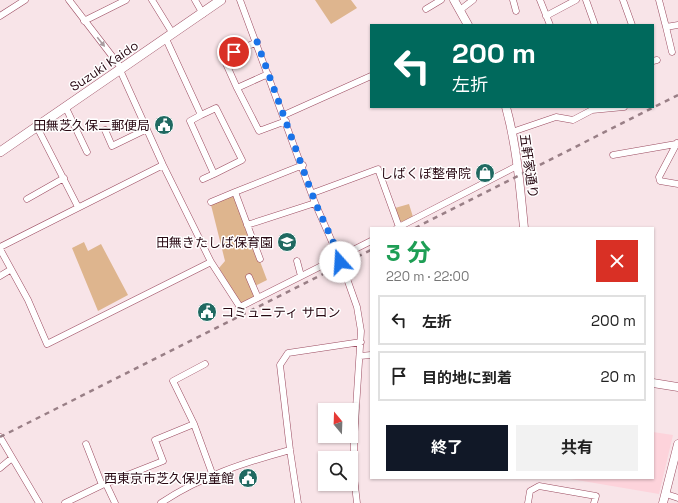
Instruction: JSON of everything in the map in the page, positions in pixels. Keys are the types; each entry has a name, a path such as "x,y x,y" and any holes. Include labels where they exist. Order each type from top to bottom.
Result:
{"main road":[{"name":"Suzuki Kaido","path":"0,152 170,37 221,0"}],"street":[{"path":"0,16 25,0"},
{"path":"69,0 121,70 163,165 211,262 240,307 302,276 340,260 370,242"},
{"path":"84,21 126,0"},
{"path":"152,0 170,37 202,115"},
{"path":"195,0 203,14"},
{"path":"240,0 303,164 315,202 340,260"},
{"path":"426,9 441,0"},
{"path":"454,0 467,24"},
{"path":"460,10 472,0"},
{"path":"512,0 516,11"},
{"path":"540,0 550,24"},
{"path":"546,16 576,0"},
{"path":"586,0 595,24"},
{"path":"623,0 632,24"},
{"path":"659,0 672,52"},
{"path":"666,28 678,25"},
{"path":"257,42 223,58 236,88 259,131 370,76"},
{"path":"236,88 268,74"},
{"path":"66,108 87,152"},
{"path":"203,179 214,174 242,160 216,108 190,121 214,174"},
{"name":"五軒家通り","path":"506,108 512,132 521,189 524,227"},
{"path":"512,132 556,117 573,120 592,110 613,108"},
{"path":"37,127 78,207"},
{"path":"105,130 112,146 147,129"},
{"path":"613,155 677,143"},
{"path":"677,143 659,177 660,181 678,184"},
{"path":"211,202 303,164"},
{"path":"163,165 0,248 10,270 28,300 47,344 211,262"},
{"path":"400,227 517,166"},
{"path":"313,193 378,169 398,227"},
{"path":"28,199 64,178"},
{"path":"235,192 260,259"},
{"path":"247,225 315,202"},
{"path":"297,261 302,276"},
{"path":"0,276 10,270"},
{"path":"346,276 357,307 361,342 354,439 356,503"},
{"path":"249,277 258,298"},
{"path":"298,503 280,365 288,353 361,342"},
{"path":"360,356 370,355"},
{"path":"205,364 172,381 194,424 213,476"},
{"path":"654,383 678,388"},
{"path":"65,503 163,461 155,440 194,424"},
{"path":"0,437 39,503"},
{"path":"86,444 104,485 115,503"},
{"path":"663,503 678,444"},
{"path":"161,503 213,476 255,460 290,450"},
{"path":"0,468 12,458"},
{"path":"528,503 530,491 538,486 596,496 594,503"},
{"path":"666,494 678,498"}],"shaded area":[{"path":"315,0 351,0 357,8 331,24"},
{"path":"235,195 267,280 251,288 256,298 241,304 219,268 225,261 211,205"},
{"path":"409,204 413,217 402,222 400,221 395,208"},
{"path":"84,242 88,251 101,244 128,295 98,311 72,248"},
{"path":"654,432 673,435 659,494 571,479 654,479"}],"railway":[{"path":"654,107 678,95"},
{"path":"417,227 652,108"},
{"path":"0,437 370,251"}],"place":[{"name":"田無芝久保二郵便局","path":"164,125"},
{"name":"しばくぼ整骨院","path":"485,173"},
{"name":"田無きたしば保育園","path":"287,242"},
{"name":"コミュニティ サロン","path":"207,312"},
{"name":"西東京市芝久保児童館","path":"248,478"}],"route":[{"path":"234,52 257,42 315,202 340,257 340,262"}]}
